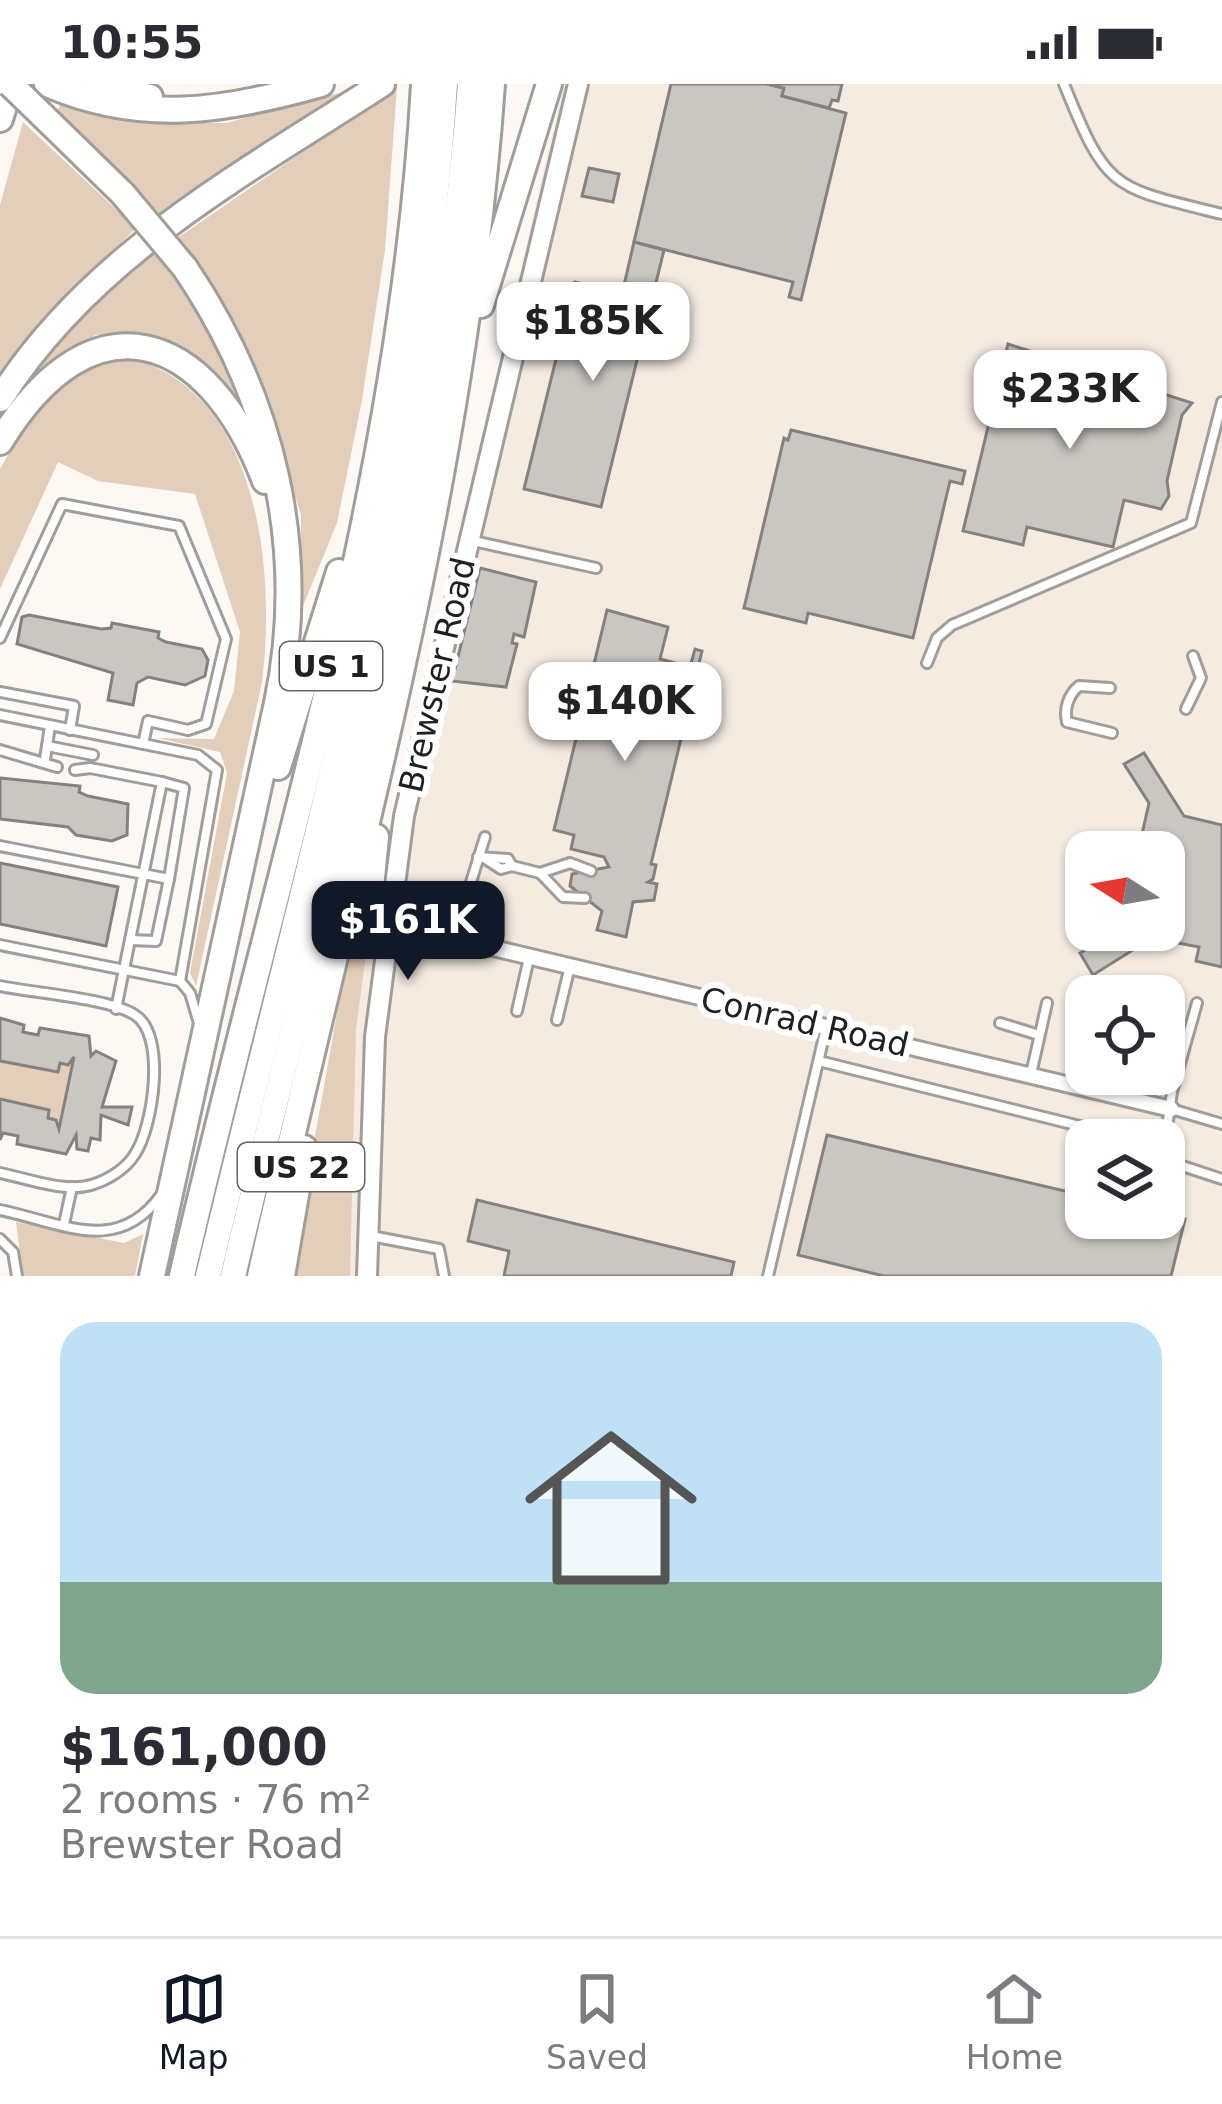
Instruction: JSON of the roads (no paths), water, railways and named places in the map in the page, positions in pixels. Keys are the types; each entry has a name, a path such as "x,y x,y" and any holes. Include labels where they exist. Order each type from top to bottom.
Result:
{"highway":[{"path":"0,119 10,84 123,194 185,268 235,352 265,429 285,512 291,602 282,681 152,1276"},
{"path":"95,84 199,101 295,91"},
{"path":"49,85 106,105 177,113 232,107 321,84"},
{"path":"0,399 69,310 141,244 382,84"},
{"path":"412,84 421,135"},
{"name":"US 1","path":"182,1276 347,604 383,426 424,84"},
{"path":"208,1276 393,487 426,280 445,84"},
{"path":"233,1276 412,518 450,290 470,84"},
{"name":"US 1","path":"260,1276 447,448 470,299 492,84"},
{"path":"447,448 483,299 549,84"},
{"path":"0,442 42,386 79,356 123,344 174,355 219,393 250,444 276,521 291,602"},
{"path":"243,855 262,821 383,426"},
{"path":"388,923 374,911 369,881 398,724 398,677"},
{"path":"196,1276 264,973 270,905"},
{"name":"US 22","path":"282,1276 308,1120 309,1056"}],"street":[{"name":"Brewster Road","path":"367,1276 374,1065 388,923 412,778 578,84"},
{"name":"Conrad Road","path":"388,923 1171,1109"}],"lane":[{"path":"1064,84 1096,159 1110,177 1134,192 1222,214"},
{"path":"927,663 937,638 952,625 1191,523 1222,402"},
{"path":"0,638 62,504 179,526 226,639 206,724 193,730 148,721 143,744"},
{"path":"468,540 596,568"},
{"path":"1186,709 1201,678 1193,656"},
{"path":"1110,688 1079,686 1069,697 1065,716 1066,722 1112,733"},
{"path":"0,692 74,706 70,730"},
{"path":"0,716 204,758 218,776 180,981"},
{"path":"45,759 50,726"},
{"path":"90,768 96,735"},
{"path":"46,746 93,754"},
{"path":"0,750 57,766"},
{"path":"75,770 90,768 162,782 186,793 156,940 130,940"},
{"path":"116,1009 162,782"},
{"path":"453,938 485,836"},
{"path":"0,846 169,879"},
{"path":"481,858 501,869 512,866 541,873 570,863 591,871"},
{"path":"541,873 563,897 585,898"},
{"path":"0,945 180,981 190,993 202,1039"},
{"path":"518,1011 529,957"},
{"path":"557,1020 570,966"},
{"path":"0,986 134,1013 153,1042 156,1064 136,1153 107,1179 72,1187 0,1173"},
{"path":"1030,1076 1047,1003"},
{"path":"1169,1119 1197,1003"},
{"path":"1000,1023 1039,1035"},
{"path":"768,1276 826,1027"},
{"path":"819,1061 1065,1122"},
{"name":"Conrad Road","path":"1171,1109 1222,1124"},
{"path":"1185,1167 1222,1180"},
{"path":"0,1210 123,1231 144,1217 172,1180"},
{"path":"64,1224 72,1187"},
{"path":"370,1236 439,1250 444,1276"},
{"path":"0,1239 13,1252 17,1276"}]}
